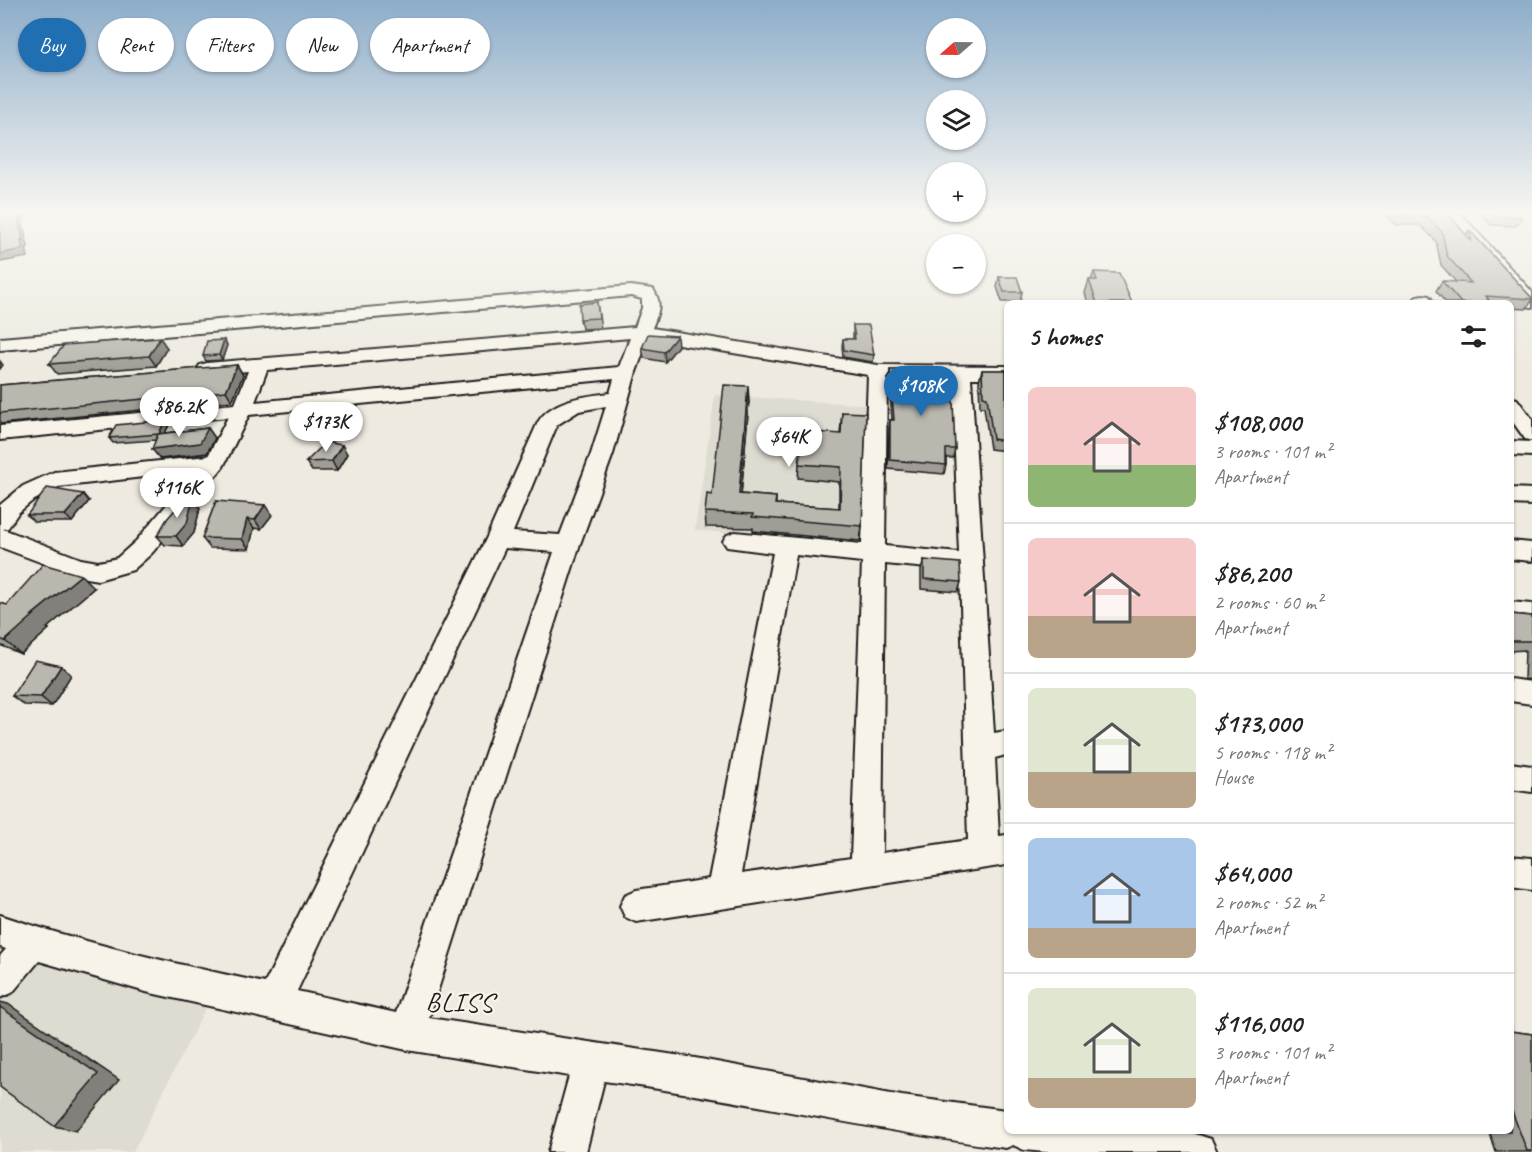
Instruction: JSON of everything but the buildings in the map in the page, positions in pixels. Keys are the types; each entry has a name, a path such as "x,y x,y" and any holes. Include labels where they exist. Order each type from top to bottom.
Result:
{"street":[{"path":"1499,265 1532,302"},
{"path":"1511,278 1532,280"},
{"path":"0,344 631,291 646,293 651,299 651,308 623,385 602,454 568,544 407,1033"},
{"path":"189,370 641,332 878,371 1004,372"},
{"path":"0,537 20,547 80,568 98,571 125,564 144,547 215,462 242,410 260,364"},
{"path":"867,871 878,371"},
{"path":"636,906 995,851 994,745 970,563 961,373"},
{"path":"0,433 242,410 623,385"},
{"path":"274,1002 498,539 548,422 557,413 575,404 623,385"},
{"path":"1514,401 1532,401"},
{"path":"1514,407 1532,434"},
{"path":"1514,448 1532,449"},
{"path":"0,522 32,489 54,480 215,462"},
{"path":"1514,496 1532,497"},
{"path":"498,539 568,544"},
{"path":"735,541 786,547 874,552 970,563"},
{"path":"722,893 786,547"},
{"path":"1514,550 1532,552"},
{"path":"1514,612 1532,614"},
{"path":"1514,691 1532,693"},
{"path":"1514,777 1532,779"},
{"path":"1514,872 1532,874"},
{"path":"0,931 146,975 407,1033 648,1068 952,1123 1004,1129"},
{"path":"0,981 34,942"},
{"path":"567,1152 591,1061"},
{"path":"1052,1134 1198,1152"}],"shaded area":[{"path":"715,395 872,405 866,547 695,530"},
{"path":"0,947 207,1005 133,1152 0,1152"}],"district":[{"name":"BLISS","path":"460,1002"}]}
